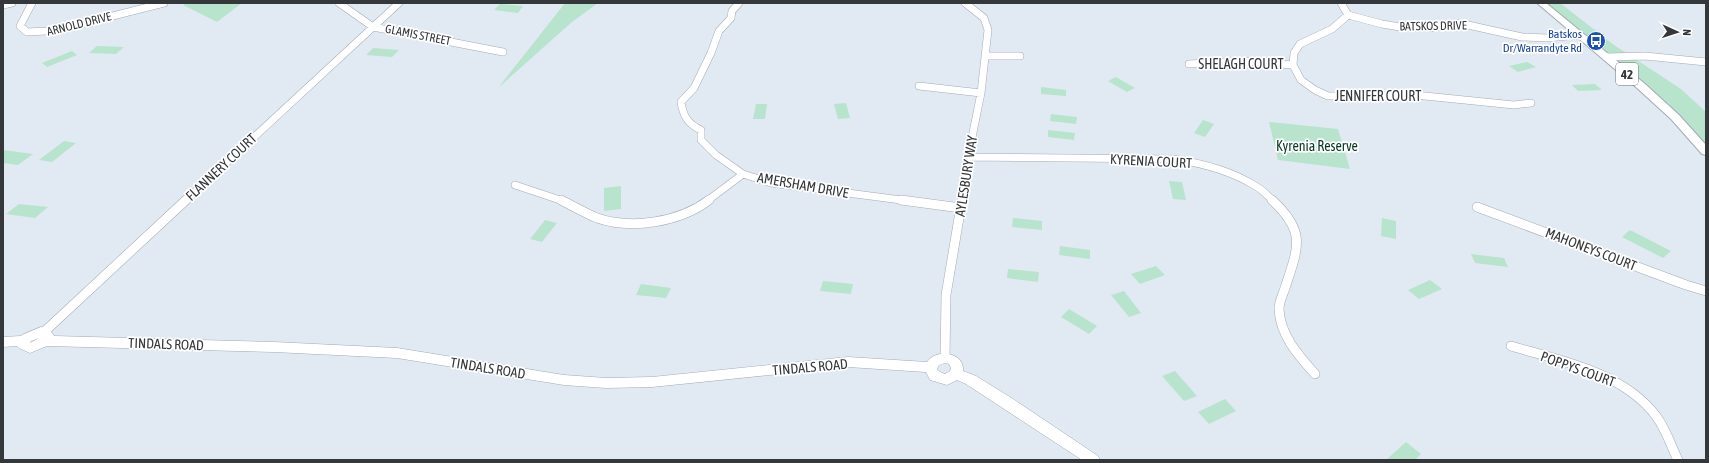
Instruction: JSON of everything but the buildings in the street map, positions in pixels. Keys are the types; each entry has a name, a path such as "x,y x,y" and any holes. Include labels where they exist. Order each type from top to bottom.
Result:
{"main road":[{"name":"42","path":"1541,3 1641,86 1675,117 1706,152"},
{"name":"TINDALS ROAD","path":"3,342 24,340 23,345 30,348 38,346 45,336 397,353 564,380 606,383 652,382 848,362 931,367"},
{"path":"945,358 956,364 957,367 956,374 951,379 942,380 932,374 931,367 937,360 945,358"},
{"path":"956,374 971,380 1008,403 1093,460"}],"street":[{"path":"3,5 12,3"},
{"name":"ARNOLD DRIVE","path":"32,3 20,26 27,32 42,33 65,29 164,3"},
{"name":"GLAMIS STREET","path":"339,3 373,26 503,52"},
{"name":"FLANNERY COURT","path":"45,336 399,3"},
{"name":"AMERSHAM DRIVE","path":"739,3 732,11 731,18 719,31 711,53 694,88 681,102 682,113 693,127 701,130 701,140 716,154 743,174 770,182 961,208"},
{"name":"AYLESBURY WAY","path":"945,358 946,295 968,157 981,93 988,30 984,18 965,3"},
{"path":"1293,65 1294,53 1300,44 1332,29 1348,15 1341,3"},
{"name":"BATSKOS DRIVE","path":"1348,15 1382,24 1406,28 1424,28 1459,23 1522,37 1547,38 1579,35"},
{"path":"985,56 1020,56"},
{"path":"1606,57 1645,56 1706,62"},
{"name":"SHELAGH COURT","path":"1188,64 1244,61 1272,62 1293,65"},
{"name":"JENNIFER COURT","path":"1293,65 1301,80 1315,90 1328,96 1415,95 1514,105 1531,103"},
{"path":"919,86 981,93"},
{"name":"KYRENIA COURT","path":"968,157 1173,159 1208,165 1227,172 1258,187 1283,210 1296,232 1298,251 1279,307 1282,328 1296,353 1315,374"},
{"path":"515,185 557,198 598,218 630,224 664,221 701,206 743,174"},
{"name":"MAHONEYS COURT","path":"1477,207 1686,285 1706,291"},
{"name":"POPPYS COURT","path":"1511,346 1600,374 1623,386 1642,400 1657,417 1678,460"}],"green space":[{"path":"186,3 242,3 217,22 183,5"},
{"path":"565,3 598,3 572,22 498,88"},
{"path":"1546,3 1560,3 1614,45 1681,89 1706,112 1706,146 1656,93"},
{"path":"500,4 523,6 518,13 494,10"},
{"path":"97,46 124,47 116,54 89,53"},
{"path":"373,48 399,50 392,57 366,55"},
{"path":"72,51 77,55 47,67 42,63"},
{"path":"1527,62 1536,67 1518,72 1509,66"},
{"path":"1116,77 1135,88 1127,92 1108,81"},
{"path":"1595,84 1602,90 1578,91 1572,85"},
{"path":"1041,87 1066,90 1066,96 1041,94"},
{"path":"846,103 850,118 838,119 834,104"},
{"path":"756,104 767,104 765,119 753,119"},
{"path":"1051,114 1077,117 1076,124 1050,121"},
{"path":"1203,120 1214,124 1205,137 1194,133"},
{"name":"Kyrenia Reserve","path":"1269,122 1338,129 1350,169 1278,160"},
{"path":"1048,130 1075,133 1074,140 1048,137"},
{"path":"64,141 76,143 52,162 39,160"},
{"path":"3,150 33,154 18,165 3,163"},
{"path":"1169,181 1182,182 1186,200 1173,199"},
{"path":"621,186 621,209 604,211 604,188"},
{"path":"19,204 48,207 35,218 6,214"},
{"path":"1013,218 1042,221 1042,230 1012,227"},
{"path":"1382,218 1396,221 1396,239 1381,236"},
{"path":"545,220 557,223 542,242 530,239"},
{"path":"1630,230 1671,251 1663,258 1622,237"},
{"path":"1060,246 1090,250 1090,259 1059,255"},
{"path":"1471,254 1504,258 1508,267 1475,263"},
{"path":"1156,266 1165,275 1140,284 1131,274"},
{"path":"1008,269 1039,272 1038,282 1007,278"},
{"path":"1430,280 1442,289 1419,299 1408,290"},
{"path":"823,281 853,284 851,294 820,291"},
{"path":"641,284 671,288 666,298 636,295"},
{"path":"1124,291 1141,313 1129,317 1111,295"},
{"path":"1069,309 1097,326 1089,334 1061,317"},
{"path":"1175,371 1197,396 1184,401 1162,376"},
{"path":"1225,399 1236,411 1209,424 1198,412"},
{"path":"1406,442 1421,454 1415,460 1386,460"}],"place":[{"name":"Batskos Dr/Warrandyte Rd","path":"1596,41"}]}
